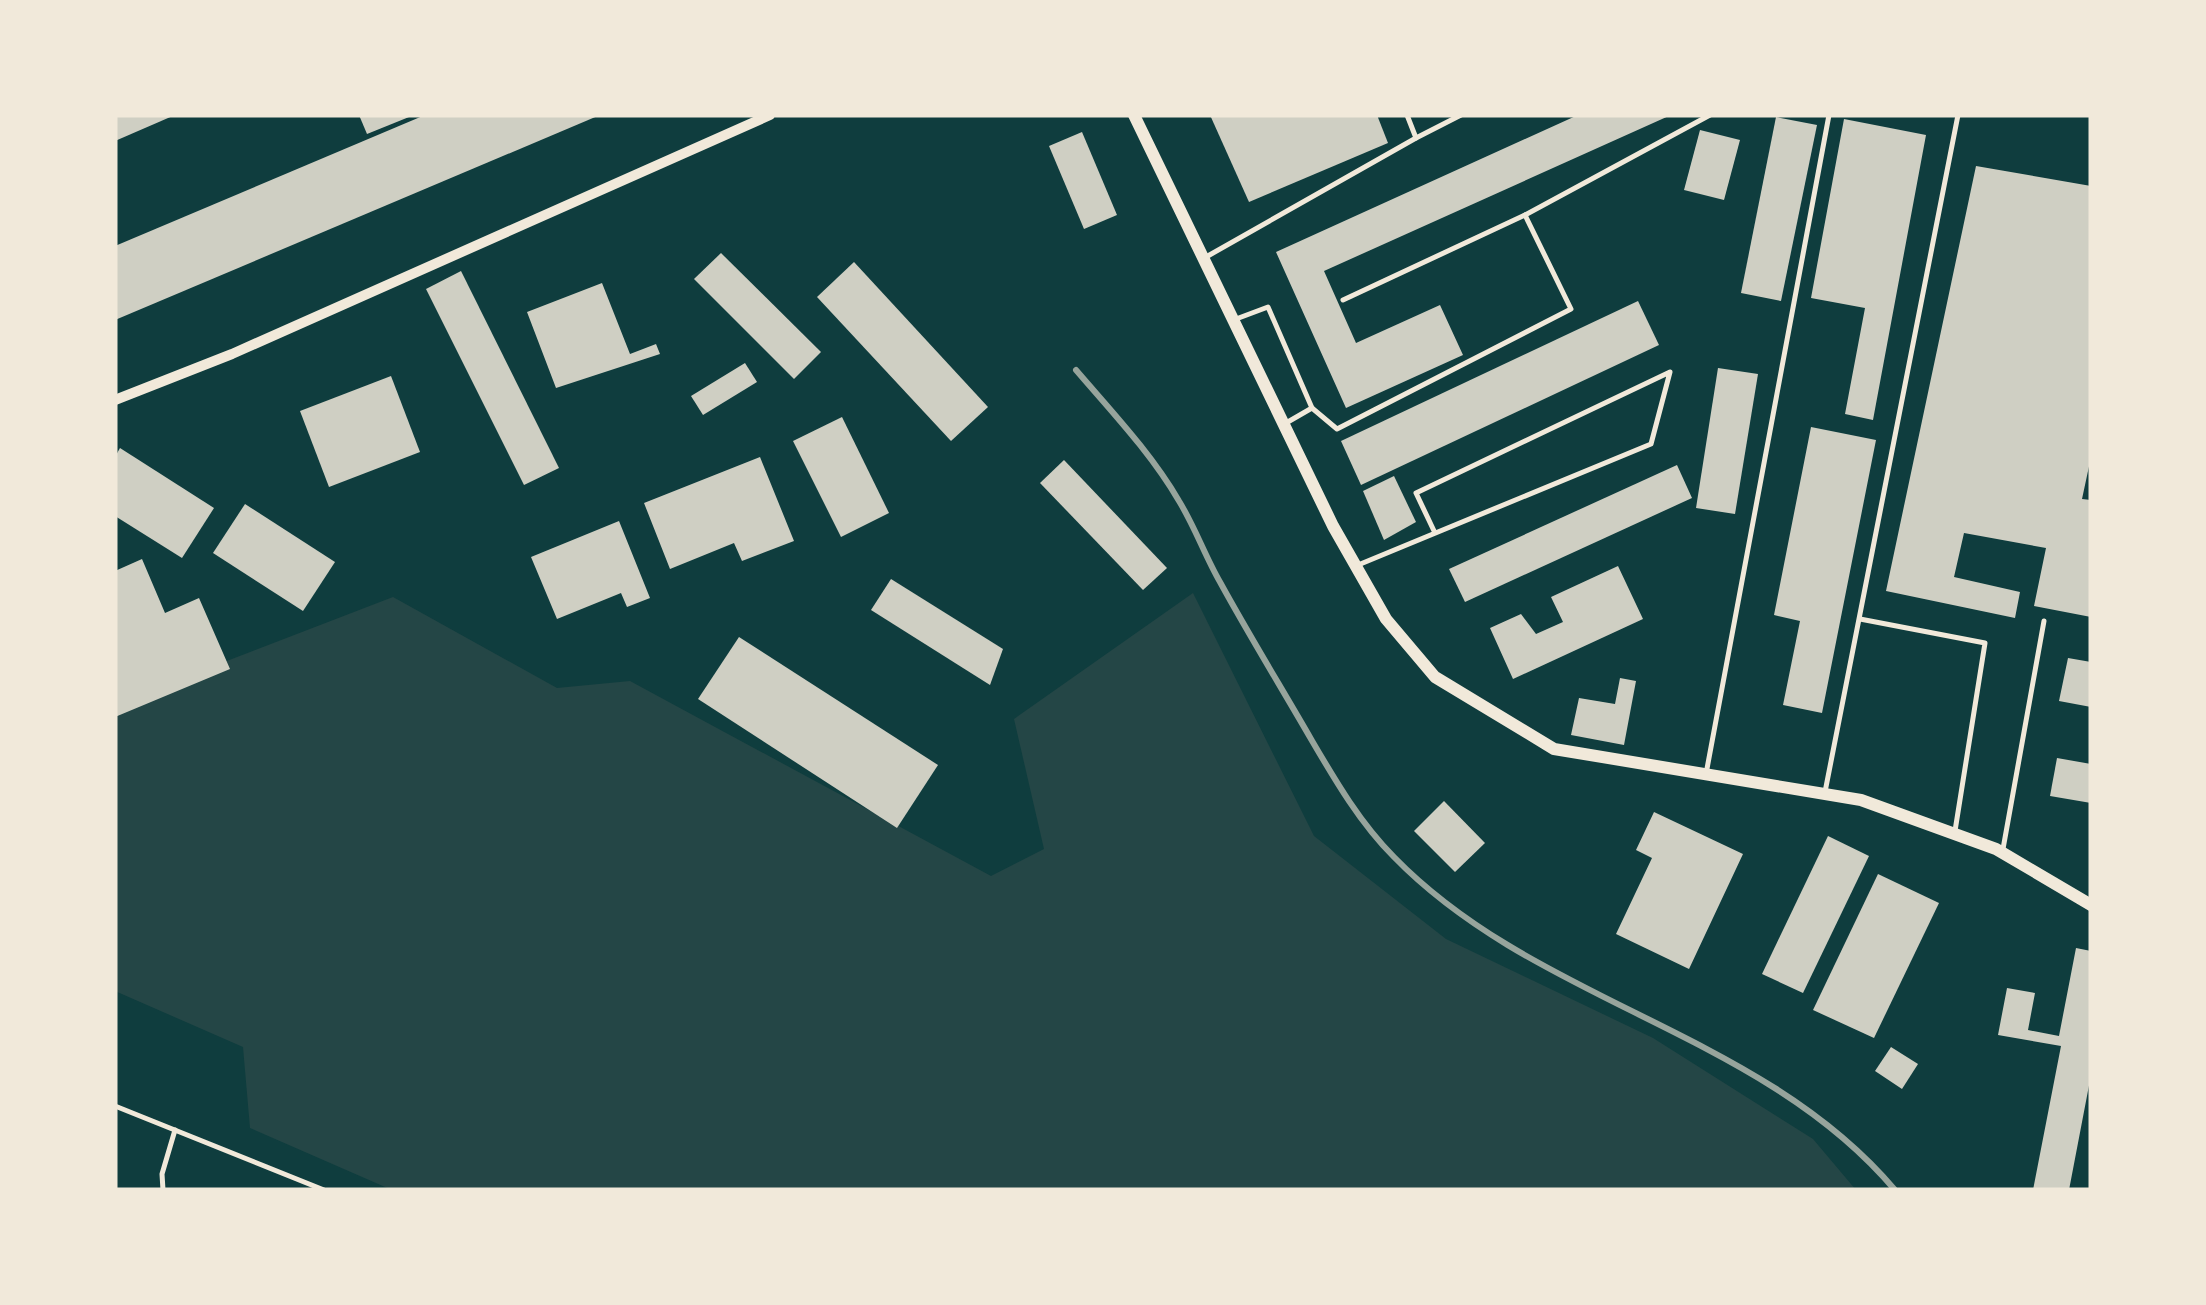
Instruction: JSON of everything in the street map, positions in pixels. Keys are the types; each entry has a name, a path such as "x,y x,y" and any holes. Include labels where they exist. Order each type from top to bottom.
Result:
{"street":[{"path":"115,400 232,354 770,115"},
{"path":"1134,115 1356,566 1386,619 1435,677 1498,719 1554,749 1861,800 2002,852 2091,905"}],"lane":[{"path":"1407,115 1416,138"},
{"path":"1204,259 1461,115"},
{"path":"1343,300 1524,215 1710,115"},
{"path":"1706,776 1829,115"},
{"path":"1824,794 1958,115"},
{"path":"1233,320 1268,307 1312,408 1337,428 1571,309 1524,215"},
{"path":"1356,566 1651,444 1670,372 1416,493 1435,533"},
{"path":"1284,424 1312,408"},
{"path":"1860,619 1985,643 1954,834"},
{"path":"2002,852 2044,621"},
{"path":"115,1106 324,1190"},
{"path":"163,1190 162,1174 175,1130"}],"shaded area":[{"path":"1193,593 1314,836 1446,939 1653,1038 1813,1139 1856,1190 392,1190 250,1128 243,1047 115,991 115,704 393,597 557,688 630,681 991,876 1044,849 1014,719"}],"building":[{"path":"115,115 175,115 115,141"},
{"path":"359,115 414,115 367,134"},
{"path":"425,115 600,115 115,320 115,246"},
{"path":"1210,115 1377,115 1388,143 1249,202"},
{"path":"1578,115 1671,115 1324,271 1356,343 1440,305 1463,355 1346,408 1276,252"},
{"path":"1776,117 1817,125 1781,301 1741,293"},
{"path":"1844,119 1926,135 1873,420 1845,414 1865,308 1811,298"},
{"path":"1700,130 1740,140 1724,200 1684,190"},
{"path":"1082,132 1117,215 1084,229 1049,146"},
{"path":"1976,166 2091,186 2091,457 2082,499 2091,500 2091,617 2034,606 2046,548 1964,533 1954,577 2020,592 2015,618 1886,591"},
{"path":"721,253 821,352 794,379 694,279"},
{"path":"854,262 988,407 951,441 817,297"},
{"path":"461,271 559,468 524,485 426,289"},
{"path":"602,283 630,354 656,344 660,354 556,388 527,312"},
{"path":"1638,301 1659,345 1361,485 1341,441"},
{"path":"745,363 757,382 703,415 691,396"},
{"path":"1718,368 1758,374 1735,514 1696,508"},
{"path":"391,376 420,452 329,487 300,411"},
{"path":"842,417 889,513 841,537 793,441"},
{"path":"1811,427 1876,440 1822,713 1783,705 1800,621 1774,615"},
{"path":"120,448 214,508 182,558 115,516 115,457"},
{"path":"760,457 794,541 742,561 734,543 670,569 644,503"},
{"path":"1064,460 1167,568 1143,590 1040,483"},
{"path":"1677,465 1692,498 1465,602 1449,569"},
{"path":"1394,476 1416,522 1384,540 1363,491"},
{"path":"245,504 335,562 303,611 213,553"},
{"path":"619,521 650,598 627,607 621,593 557,619 531,557"},
{"path":"142,559 165,613 199,598 230,669 115,717 115,571"},
{"path":"1618,566 1643,619 1513,679 1490,628 1521,614 1536,634 1563,622 1551,597"},
{"path":"891,579 1003,649 990,685 871,610"},
{"path":"739,637 938,765 897,828 698,699"},
{"path":"2068,658 2091,662 2091,707 2059,701"},
{"path":"1620,678 1636,681 1624,745 1571,735 1579,698 1615,704"},
{"path":"2057,758 2091,764 2091,803 2050,796"},
{"path":"1444,801 1485,843 1455,872 1414,831"},
{"path":"1654,812 1743,854 1689,969 1616,934 1652,858 1636,850"},
{"path":"1828,836 1869,856 1803,993 1762,974"},
{"path":"1878,874 1939,903 1874,1038 1813,1010"},
{"path":"2076,948 2091,951 2091,1075 2069,1190 2033,1190 2061,1046 1998,1035 2007,988 2035,993 2028,1030 2059,1036"},
{"path":"1891,1047 1918,1064 1902,1089 1875,1071"}],"railway":[{"path":"1076,370 1168,483 1231,602 1329,770 1359,816 1394,857 1451,907 1514,949 1780,1092 1841,1136 1895,1190"}]}
